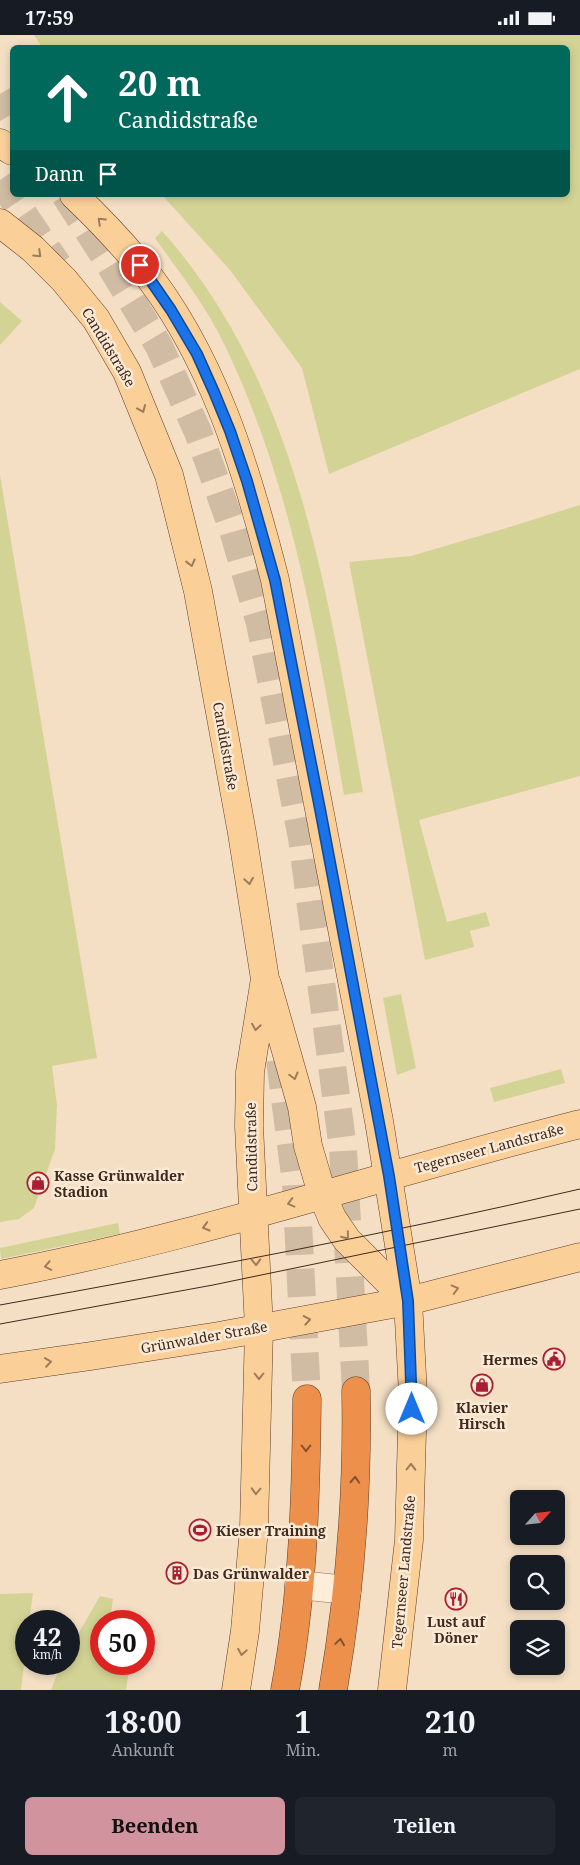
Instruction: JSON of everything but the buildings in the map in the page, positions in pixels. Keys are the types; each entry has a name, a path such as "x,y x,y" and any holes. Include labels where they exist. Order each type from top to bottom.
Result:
{"highway":[{"path":"333,1690 352,1544 357,1445 356,1391"},
{"path":"285,1690 299,1585 306,1475 306,1399"}],"main road":[{"path":"76,197 106,226 140,265 171,310 197,354 214,392 247,481 275,580 320,809 389,1176 408,1301"},
{"name":"Candidstraße","path":"0,223 33,249 64,280 96,319 127,373 169,475 198,591 242,833 265,979 250,1072 249,1126 259,1328"},
{"path":"265,979 302,1107 308,1146 322,1194 332,1217 348,1240 408,1301"},
{"name":"Tegernseer Landstraße","path":"253,1213 580,1124"},
{"path":"0,1275 60,1264 157,1240 253,1213"},
{"path":"408,1301 580,1257"},
{"name":"Tegernseer Landstraße","path":"392,1690 409,1540 412,1394 408,1301"},
{"name":"Grünwalder Straße","path":"0,1369 100,1355 408,1301"},
{"path":"236,1690 246,1631 254,1528 259,1328"}],"lane":[{"path":"299,1585 347,1590"}],"shaded area":[{"path":"34,35 580,35 580,369 329,474 302,368 230,270 164,197 570,197 570,45 41,45"},
{"path":"162,231 209,291 246,356 277,424 301,496 320,569 336,644 363,792 344,795 313,623 286,510 269,455 249,400 218,332 192,290 155,238"},
{"path":"0,302 22,321 0,345"},
{"path":"0,475 97,1058 52,1066 57,1105 55,1149 34,1208 19,1219 0,1222"},
{"path":"580,505 580,776 419,820 447,922 486,912 490,926 470,931 474,947 425,960 349,562 411,556"},
{"path":"401,994 416,1068 397,1075 383,998"},
{"path":"561,1069 565,1083 494,1102 490,1088"},
{"path":"118,1223 120,1234 1,1259 0,1248"},
{"path":"33,1593 31,1610 15,1610 15,1675 23,1675 21,1690 0,1690 0,1594"},
{"path":"100,1596 113,1599 112,1610 92,1610"},
{"path":"90,1613 90,1675 128,1675 126,1690 51,1690 57,1675 80,1675 80,1631"}],"tunnel":[{"path":"0,94 10,111"},
{"path":"0,180 10,195"},
{"path":"12,197 58,265"},
{"path":"66,197 159,346 198,432 233,530 260,623 302,838 343,1149 356,1391"},
{"path":"280,1060 296,1183 307,1399"}],"tram line":[{"path":"0,1305 218,1265 580,1189"},
{"path":"0,1324 213,1285 580,1209"}],"place":[{"name":"Kasse Grünwalder Stadion","path":"38,1183"},
{"name":"Hermes","path":"554,1359"},
{"name":"Klavier Hirsch","path":"482,1385"},
{"name":"Kieser Training","path":"200,1530"},
{"name":"Das Grünwalder","path":"177,1573"},
{"name":"Lust auf Döner","path":"456,1599"}],"route":[{"path":"140,265 171,310 197,354 214,392 247,481 275,580 389,1176 408,1301 412,1409"}]}
